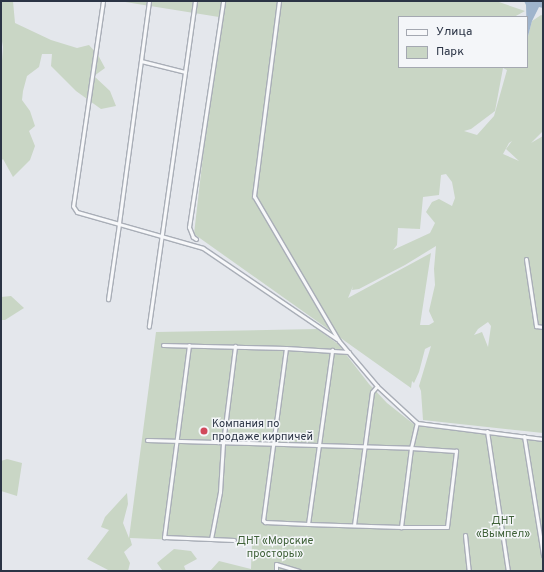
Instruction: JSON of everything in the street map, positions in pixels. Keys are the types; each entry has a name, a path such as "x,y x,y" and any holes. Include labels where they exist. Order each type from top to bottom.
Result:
{"street":[{"path":"103,1 73,206 77,212 203,248 339,340"},
{"path":"108,299 149,1"},
{"path":"149,326 195,1"},
{"path":"196,239 193,237 189,227 223,1"},
{"path":"280,1 254,196 339,340 377,386 417,423 543,439"},
{"path":"141,60 185,72"},
{"path":"526,259 536,326 543,326"},
{"path":"163,345 235,346 349,352"},
{"path":"189,345 164,537 234,540"},
{"path":"212,539 220,492 223,443 235,346"},
{"path":"147,440 223,443 273,443 365,445 456,451 450,508 446,526 401,527 308,524 265,522 263,520 273,443 286,348"},
{"path":"308,524 332,350"},
{"path":"354,525 372,392 377,386"},
{"path":"401,527 411,448 417,423"},
{"path":"487,431 508,571"},
{"path":"524,436 543,555"},
{"path":"465,535 469,571"},
{"path":"276,571 276,564 299,571"}],"green space":[{"path":"1,1 13,1 15,23 51,40 77,48 89,45 98,55 105,68 94,76 110,91 116,106 101,109 76,91 51,66 52,54 42,54 39,67 27,76 22,100 30,111 35,126 29,131 35,146 30,160 13,177 3,159 1,161 1,74 3,47 1,35"},
{"path":"119,1 496,1 525,11 516,16 398,16 398,68 503,68 528,68 528,36 532,21 541,15 543,16 543,131 531,143 543,136 543,433 423,420 421,391 419,386 431,346 425,349 419,372 414,383 412,381 411,388 194,234 219,17","holes":["503,68 507,70 494,116 477,135 464,131 471,129 495,111","512,141 506,149 519,161 503,154 509,143","446,174 452,182 455,198 452,206 439,199 432,202 426,212 435,223 430,233 393,250 397,245 398,228 420,229 423,197 439,195 441,175","436,246 434,269 435,285 429,311 434,322 429,325 420,325 431,253 348,298 353,286 352,290 359,289 405,265","488,322 491,326 488,347 482,332 474,335 478,329"]},
{"path":"11,296 24,308 5,320 1,320 1,297"},
{"path":"317,329 338,344 369,384 387,403 416,426 543,441 543,571 210,571 219,561 251,569 252,543 130,538 132,545 124,552 130,563 128,571 110,571 87,559 109,530 101,527 105,517 127,493 128,504 123,523 129,538 156,332"},
{"path":"7,459 22,463 17,496 1,491 1,461"},
{"path":"174,549 191,551 197,559 184,566 186,571 162,570 157,563"}],"water":[{"path":"524,1 543,1 543,8 539,7 532,21 528,36 528,16 526,16 526,5"}],"place":[{"name":"Компания по продаже кирпичей","path":"204,431"}],"park label":[{"name":"ДНТ «Вымпел»","path":"503,528"},
{"name":"ДНТ «Морские просторы»","path":"275,548"}]}
